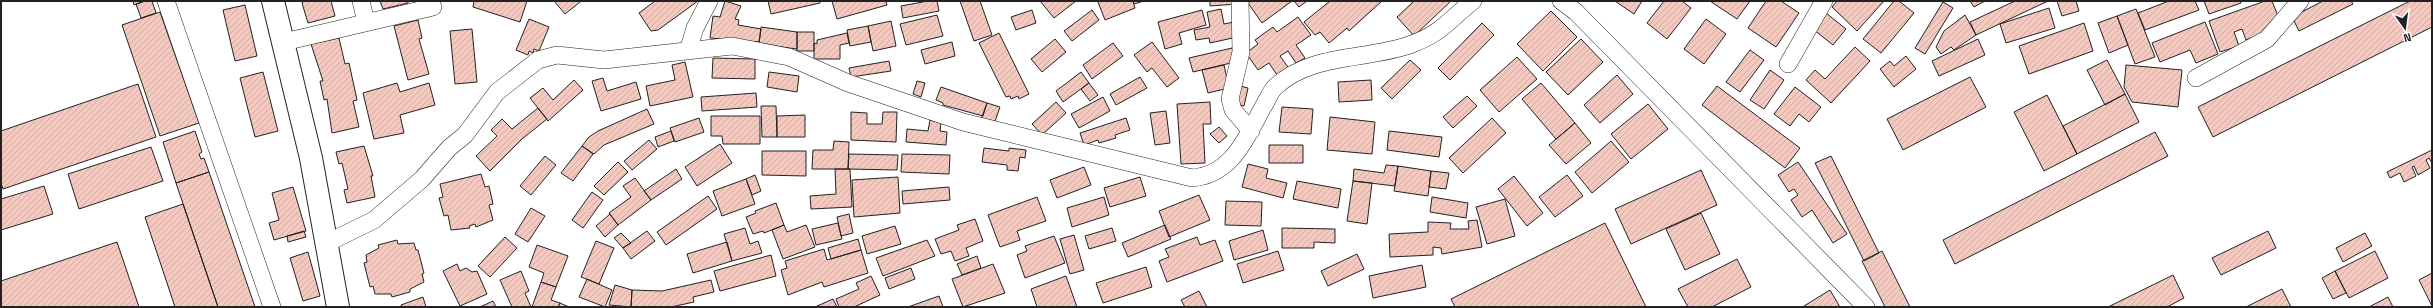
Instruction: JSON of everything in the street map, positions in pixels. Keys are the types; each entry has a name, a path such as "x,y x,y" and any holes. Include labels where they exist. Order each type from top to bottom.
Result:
{"street":[{"path":"166,1 272,307"},
{"path":"273,1 311,158 338,307"},
{"path":"361,1 366,22"},
{"path":"688,50 695,28 709,1"},
{"path":"1240,1 1241,52 1230,99 1233,110 1251,131"},
{"path":"327,243 374,220 422,179 449,148 465,134 497,92 538,60 557,55 604,60 732,46 789,57 848,83 963,122 1182,177 1206,177 1220,170 1232,160 1251,131 1274,87 1296,71 1323,62 1411,45 1436,34 1473,1"},
{"path":"1561,1 1592,28 1866,307"},
{"path":"1788,64 1824,1"},
{"path":"2196,78 2267,39 2300,1"},
{"path":"284,42 433,7"}],"building":[{"path":"133,1 145,1 134,5"},
{"path":"145,1 152,1 156,13 141,18 136,4"},
{"path":"304,1 331,1 335,16 308,23 302,3"},
{"path":"380,1 408,1 408,3 383,9"},
{"path":"474,1 527,1 520,22 473,7"},
{"path":"554,1 578,1 580,2 565,14"},
{"path":"655,1 698,1 658,30 651,31 639,13"},
{"path":"725,1 741,6 735,19 739,20 738,25 761,29 759,42 710,38 713,16 720,17"},
{"path":"768,1 820,1 820,3 771,14"},
{"path":"832,1 886,1 887,5 837,19"},
{"path":"928,1 937,1 939,11 903,18 901,6"},
{"path":"960,1 980,1 992,35 974,41"},
{"path":"1040,1 1076,1 1054,18"},
{"path":"1133,1 1135,8 1105,20 1098,2"},
{"path":"1133,1 1144,1 1134,4"},
{"path":"1210,1 1237,1 1237,4 1210,6"},
{"path":"1251,1 1292,1 1262,23 1248,3"},
{"path":"1294,1 1307,1 1299,7"},
{"path":"1330,1 1382,1 1349,31 1347,28 1329,43 1320,32 1315,35 1304,22"},
{"path":"1414,1 1451,1 1414,36 1397,17"},
{"path":"1615,1 1642,1 1634,14"},
{"path":"1664,1 1682,1 1691,8 1667,39 1647,23"},
{"path":"1710,1 1750,1 1737,19"},
{"path":"1766,1 1781,1 1799,13 1776,47 1748,28"},
{"path":"1837,1 1884,1 1857,31 1832,7"},
{"path":"1894,1 1899,1 1914,13 1881,53 1863,39"},
{"path":"1970,1 1985,1 1974,7"},
{"path":"2015,1 2048,1 1976,35 1970,22"},
{"path":"2057,1 2076,1 2079,11 2062,16"},
{"path":"2169,1 2195,1 2199,10 2145,30 2138,13"},
{"path":"2204,1 2240,1 2241,3 2209,14"},
{"path":"2265,1 2272,1 2278,16 2264,33 2246,40 2242,29 2234,32 2239,46 2220,52 2209,21"},
{"path":"2323,1 2351,1 2353,4 2299,31 2292,17"},
{"path":"2410,1 2432,1 2432,27 2213,137 2198,107"},
{"path":"1943,2 1953,8 1925,54 1915,48"},
{"path":"245,5 257,56 235,61 223,10"},
{"path":"2049,8 2055,28 2006,43 2000,24"},
{"path":"1221,9 1224,24 1234,22 1237,37 1210,43 1209,38 1196,40 1194,30 1210,27 1207,12"},
{"path":"2136,9 2155,57 2135,64 2117,16"},
{"path":"1032,10 1036,23 1016,30 1011,17"},
{"path":"1092,10 1099,20 1072,41 1064,31"},
{"path":"1202,10 1206,25 1179,33 1182,44 1165,49 1158,22"},
{"path":"1551,11 1577,37 1543,71 1517,44"},
{"path":"160,12 199,123 160,136 122,25"},
{"path":"1826,13 1846,29 1833,45 1813,29"},
{"path":"937,15 943,36 906,45 900,24"},
{"path":"1965,15 1976,35 1954,50 1951,47 1941,54 1936,47 1944,31"},
{"path":"2117,16 2128,45 2109,53 2098,23"},
{"path":"1298,17 1311,35 1296,45 1305,58 1296,63 1288,51 1280,56 1288,67 1277,75 1269,63 1258,70 1246,53 1258,44 1255,40 1273,27 1277,32"},
{"path":"529,19 549,27 539,51 534,49 533,53 529,51 528,55 516,50"},
{"path":"1706,19 1726,34 1704,64 1684,49"},
{"path":"418,20 422,38 419,39 429,74 408,80 394,26"},
{"path":"891,21 896,46 873,51 868,26"},
{"path":"2205,22 2218,54 2196,63 2190,50 2160,62 2152,43"},
{"path":"1482,23 1494,35 1450,80 1438,68"},
{"path":"2084,23 2093,51 2029,74 2019,46"},
{"path":"868,26 871,42 850,46 847,30"},
{"path":"761,27 797,32 797,49 759,44"},
{"path":"472,29 477,82 455,84 450,31"},
{"path":"797,32 814,32 814,51 797,51"},
{"path":"847,33 849,43 840,45 840,59 814,59 814,43 817,44 817,40"},
{"path":"999,33 1029,94 1019,99 1018,96 1011,99 1010,96 1006,97 979,43"},
{"path":"339,38 345,64 349,63 357,100 353,101 359,127 332,133 327,99 324,100 320,81 323,81 311,44"},
{"path":"1055,39 1066,52 1042,72 1031,59"},
{"path":"1581,39 1603,62 1568,95 1546,72"},
{"path":"1978,39 1985,55 1939,76 1932,61"},
{"path":"952,42 955,56 925,64 921,50"},
{"path":"1152,42 1179,78 1167,87 1152,68 1147,72 1134,55"},
{"path":"1113,43 1123,56 1092,79 1083,65"},
{"path":"1855,47 1870,61 1831,103 1806,80 1815,70 1825,79"},
{"path":"1232,48 1235,62 1193,72 1189,58"},
{"path":"1750,50 1764,60 1740,92 1726,82"},
{"path":"1906,56 1916,69 1894,87 1880,69 1890,61 1894,66"},
{"path":"1517,57 1537,79 1499,112 1480,90"},
{"path":"713,58 755,59 755,79 712,78"},
{"path":"1410,60 1421,70 1392,99 1381,88"},
{"path":"2107,60 2125,94 2105,105 2087,70"},
{"path":"889,61 891,71 851,77 849,68"},
{"path":"685,62 693,97 650,106 646,86 675,80 672,65"},
{"path":"1224,65 1229,88 1208,93 1202,70"},
{"path":"2126,65 2182,70 2178,107 2132,102 2124,87"},
{"path":"1770,70 1784,80 1764,109 1750,100"},
{"path":"263,72 278,131 255,137 240,78"},
{"path":"769,72 799,76 797,92 767,87"},
{"path":"1081,72 1089,83 1063,102 1056,91"},
{"path":"1617,75 1633,94 1600,123 1584,105"},
{"path":"1140,77 1147,88 1116,105 1110,94"},
{"path":"1970,77 1986,107 1903,150 1887,119"},
{"path":"603,78 607,91 636,82 641,99 601,111 592,81"},
{"path":"574,80 583,90 548,121 530,98 543,88 553,100"},
{"path":"1371,80 1372,100 1339,102 1338,82"},
{"path":"917,81 925,83 921,97 913,94"},
{"path":"397,83 400,92 429,83 435,105 400,115 404,133 374,139 363,93"},
{"path":"1089,83 1098,95 1090,101 1081,89"},
{"path":"1541,83 1575,123 1556,139 1522,99"},
{"path":"138,84 156,137 3,189 1,183 1,131"},
{"path":"1240,86 1248,88 1244,106 1236,104"},
{"path":"1717,86 1800,148 1785,168 1702,105"},
{"path":"941,87 987,103 983,116 943,105 943,103 936,100"},
{"path":"1795,87 1821,107 1809,122 1799,114 1790,126 1774,114"},
{"path":"756,93 757,107 702,111 701,97"},
{"path":"2125,94 2139,122 2077,154 2063,126"},
{"path":"2047,95 2077,154 2044,171 2014,112"},
{"path":"1467,96 1477,106 1453,128 1443,117"},
{"path":"1103,97 1110,111 1079,128 1071,114"},
{"path":"1056,102 1066,113 1042,135 1032,124"},
{"path":"1210,102 1211,124 1203,124 1205,163 1181,164 1177,104"},
{"path":"987,103 1000,107 993,127 980,122"},
{"path":"1648,104 1668,129 1631,159 1611,134"},
{"path":"761,106 776,106 777,137 762,137"},
{"path":"1282,107 1313,109 1311,134 1279,132"},
{"path":"538,108 547,119 522,139 490,171 476,156 497,136 491,130 502,119 512,129"},
{"path":"647,109 654,124 604,145 594,154 582,146 589,137 598,131"},
{"path":"1166,111 1170,143 1155,145 1150,113"},
{"path":"851,112 867,113 867,124 882,124 883,112 897,112 896,142 851,140"},
{"path":"805,115 805,137 777,137 777,116"},
{"path":"711,116 760,116 760,144 723,144 722,136 711,136"},
{"path":"1330,117 1375,122 1372,154 1327,150"},
{"path":"699,118 704,132 675,142 670,128"},
{"path":"1126,118 1130,130 1115,135 1116,138 1099,143 1098,140 1084,145 1080,133"},
{"path":"1492,118 1506,133 1463,173 1449,158"},
{"path":"930,120 941,123 940,131 947,132 946,145 906,142 907,129 928,131"},
{"path":"1575,123 1591,143 1566,164 1549,145"},
{"path":"1219,127 1227,136 1219,143 1210,134"},
{"path":"195,131 202,152 199,154 201,159 204,158 209,172 176,183 163,142"},
{"path":"671,131 674,141 658,147 655,137"},
{"path":"1389,131 1442,137 1439,157 1387,150"},
{"path":"2155,132 2168,156 1955,264 1943,240"},
{"path":"649,140 657,149 632,170 624,161"},
{"path":"834,141 849,142 848,169 812,169 813,150 833,150"},
{"path":"1611,141 1629,162 1592,193 1575,172"},
{"path":"720,144 732,163 697,186 685,167"},
{"path":"1269,145 1303,145 1303,163 1269,163"},
{"path":"364,146 373,176 371,176 375,197 347,203 344,190 348,189 342,163 339,164 336,152"},
{"path":"582,146 593,154 573,181 561,173"},
{"path":"151,147 163,181 79,209 68,174"},
{"path":"984,148 1009,151 1009,148 1026,150 1025,158 1020,157 1018,171 1007,170 1007,165 982,162"},
{"path":"2432,150 2432,163 2429,158 2426,160 2430,168 2418,175 2414,166 2412,167 2416,176 2404,182 2400,173 2390,178 2387,172"},
{"path":"762,151 806,151 806,176 762,175"},
{"path":"849,154 898,155 897,170 848,169"},
{"path":"902,154 950,155 949,174 901,172"},
{"path":"545,156 556,165 531,195 520,186"},
{"path":"1831,156 1879,253 1864,261 1815,163"},
{"path":"618,162 628,172 604,195 594,186"},
{"path":"1798,162 1847,234 1833,243 1812,210 1802,217 1791,200 1798,195 1794,189 1789,192 1778,175"},
{"path":"1248,164 1268,169 1266,178 1287,183 1283,198 1242,187"},
{"path":"1386,165 1398,166 1395,186 1353,181 1354,169 1384,173"},
{"path":"1398,166 1431,171 1428,196 1394,191"},
{"path":"1084,167 1091,185 1057,198 1050,180"},
{"path":"676,169 682,179 651,200 644,191"},
{"path":"835,169 850,169 852,207 811,209 810,196 836,194"},
{"path":"1701,170 1717,205 1631,244 1615,209"},
{"path":"1431,171 1449,173 1446,189 1429,187"},
{"path":"209,172 255,307 218,307 176,183"},
{"path":"481,174 485,187 489,186 493,204 489,205 493,220 476,227 475,224 469,226 470,228 451,230 448,215 444,216 439,198 443,197 440,184"},
{"path":"755,175 761,191 752,195 746,179"},
{"path":"1567,175 1583,196 1555,217 1539,197"},
{"path":"1514,176 1543,213 1527,226 1498,189"},
{"path":"898,177 900,213 854,217 852,180"},
{"path":"1140,177 1146,196 1110,207 1104,188"},
{"path":"635,178 651,200 618,225 609,213 631,197 623,186"},
{"path":"746,179 755,204 722,216 713,191"},
{"path":"1297,181 1341,189 1338,208 1293,199"},
{"path":"1353,181 1372,183 1367,224 1347,221"},
{"path":"44,186 53,214 1,230 1,199"},
{"path":"293,187 306,231 274,240 269,223 279,220 272,193"},
{"path":"949,187 950,200 903,204 902,191"},
{"path":"592,192 603,200 583,228 572,220"},
{"path":"1199,195 1210,220 1169,237 1159,211"},
{"path":"708,196 717,209 666,245 657,232"},
{"path":"1037,197 1046,221 1017,231 1020,240 1000,247 988,215"},
{"path":"1104,197 1109,215 1072,227 1067,208"},
{"path":"1432,197 1468,203 1466,218 1430,212"},
{"path":"1505,199 1515,236 1487,244 1476,207"},
{"path":"1226,201 1262,202 1261,226 1225,225"},
{"path":"776,203 784,225 764,233 763,231 753,234 746,217 756,213 755,211"},
{"path":"183,204 218,307 175,307 145,217"},
{"path":"531,208 545,216 528,242 515,234"},
{"path":"1701,213 1720,254 1685,270 1666,229"},
{"path":"610,214 618,225 605,237 596,226"},
{"path":"849,214 853,233 841,236 837,217"},
{"path":"975,219 983,241 966,248 969,256 955,261 951,251 941,254 935,239 959,230 957,225"},
{"path":"1477,220 1482,247 1442,254 1441,248 1433,247 1433,255 1390,257 1389,234 1428,232 1428,222 1451,223 1450,229 1469,229 1468,221"},
{"path":"838,223 842,239 816,245 812,229"},
{"path":"1605,223 1646,307 1455,307 1451,299"},
{"path":"784,225 787,232 806,225 815,247 783,259 772,230"},
{"path":"1165,225 1171,239 1128,257 1122,243"},
{"path":"895,226 901,244 867,254 862,236"},
{"path":"745,228 750,244 758,241 762,253 732,261 724,234"},
{"path":"1112,228 1116,241 1089,249 1085,236"},
{"path":"1282,228 1335,229 1335,243 1314,242 1314,248 1282,248"},
{"path":"1263,230 1268,250 1234,260 1229,241"},
{"path":"304,231 306,237 288,242 287,236"},
{"path":"647,231 655,241 631,259 623,248"},
{"path":"2268,231 2276,248 2221,275 2212,258"},
{"path":"621,233 631,243 623,248 614,238"},
{"path":"2365,233 2372,246 2343,262 2336,248"},
{"path":"1074,235 1084,270 1070,274 1060,239"},
{"path":"1054,236 1065,263 1025,278 1017,255 1027,251 1025,246"},
{"path":"505,237 517,248 490,277 478,266"},
{"path":"1197,237 1200,245 1215,240 1223,261 1167,282 1159,261 1169,257 1165,249"},
{"path":"858,239 861,250 831,259 828,248"},
{"path":"397,240 398,244 414,243 416,250 418,250 424,273 422,274 424,282 410,289 410,292 392,297 391,294 375,294 373,286 370,287 364,263 367,262 366,255 379,248 378,245"},
{"path":"927,240 935,256 883,276 876,258"},
{"path":"596,241 614,248 599,284 581,277"},
{"path":"117,242 139,307 1,307 1,281"},
{"path":"727,242 732,261 693,273 687,254"},
{"path":"537,245 568,256 556,287 541,282 544,273 529,267"},
{"path":"824,249 827,260 861,250 868,273 824,287 822,282 788,295 781,270 787,268 785,261"},
{"path":"1278,251 1284,270 1243,283 1237,264"},
{"path":"1882,251 1910,307 1885,307 1862,261"},
{"path":"2375,251 2388,278 2349,298 2335,271"},
{"path":"308,252 320,296 303,301 290,258"},
{"path":"1357,254 1364,269 1328,286 1321,271"},
{"path":"771,255 776,276 720,291 714,271"},
{"path":"977,256 981,268 962,275 957,264"},
{"path":"1737,259 1751,287 1712,307 1688,307 1678,289"},
{"path":"457,264 460,271 466,268 472,272 477,271 487,294 460,306 443,271"},
{"path":"993,264 1005,293 963,307 952,279"},
{"path":"1422,265 1426,287 1373,298 1369,276"},
{"path":"1146,267 1152,287 1103,303 1096,283"},
{"path":"911,268 915,279 889,289 885,278"},
{"path":"521,271 529,291 525,293 531,307 512,307 500,280"},
{"path":"2335,271 2346,293 2333,299 2322,278"},
{"path":"2432,273 2432,306 2419,280"},
{"path":"2173,275 2184,298 2167,307 2108,307"},
{"path":"871,276 880,295 854,307 839,307 836,299 859,289 856,283"},
{"path":"1066,276 1077,307 1037,307 1031,289"},
{"path":"587,279 612,290 605,307 579,297"},
{"path":"711,280 714,292 693,297 694,302 671,307 631,307 632,290 662,291"},
{"path":"541,282 556,287 551,300 560,303 558,307 532,307"},
{"path":"615,285 632,290 631,307 609,305"},
{"path":"2282,289 2291,307 2246,307"},
{"path":"1830,290 1840,307 1804,306"},
{"path":"1199,291 1207,307 1185,307 1181,300"},
{"path":"939,296 943,307 908,307"},
{"path":"423,297 426,307 402,307 401,305"},
{"path":"2388,297 2393,307 2369,307"},
{"path":"833,299 837,307 815,307"},
{"path":"493,301 496,307 480,307"},
{"path":"560,303 569,307 558,307"}]}
